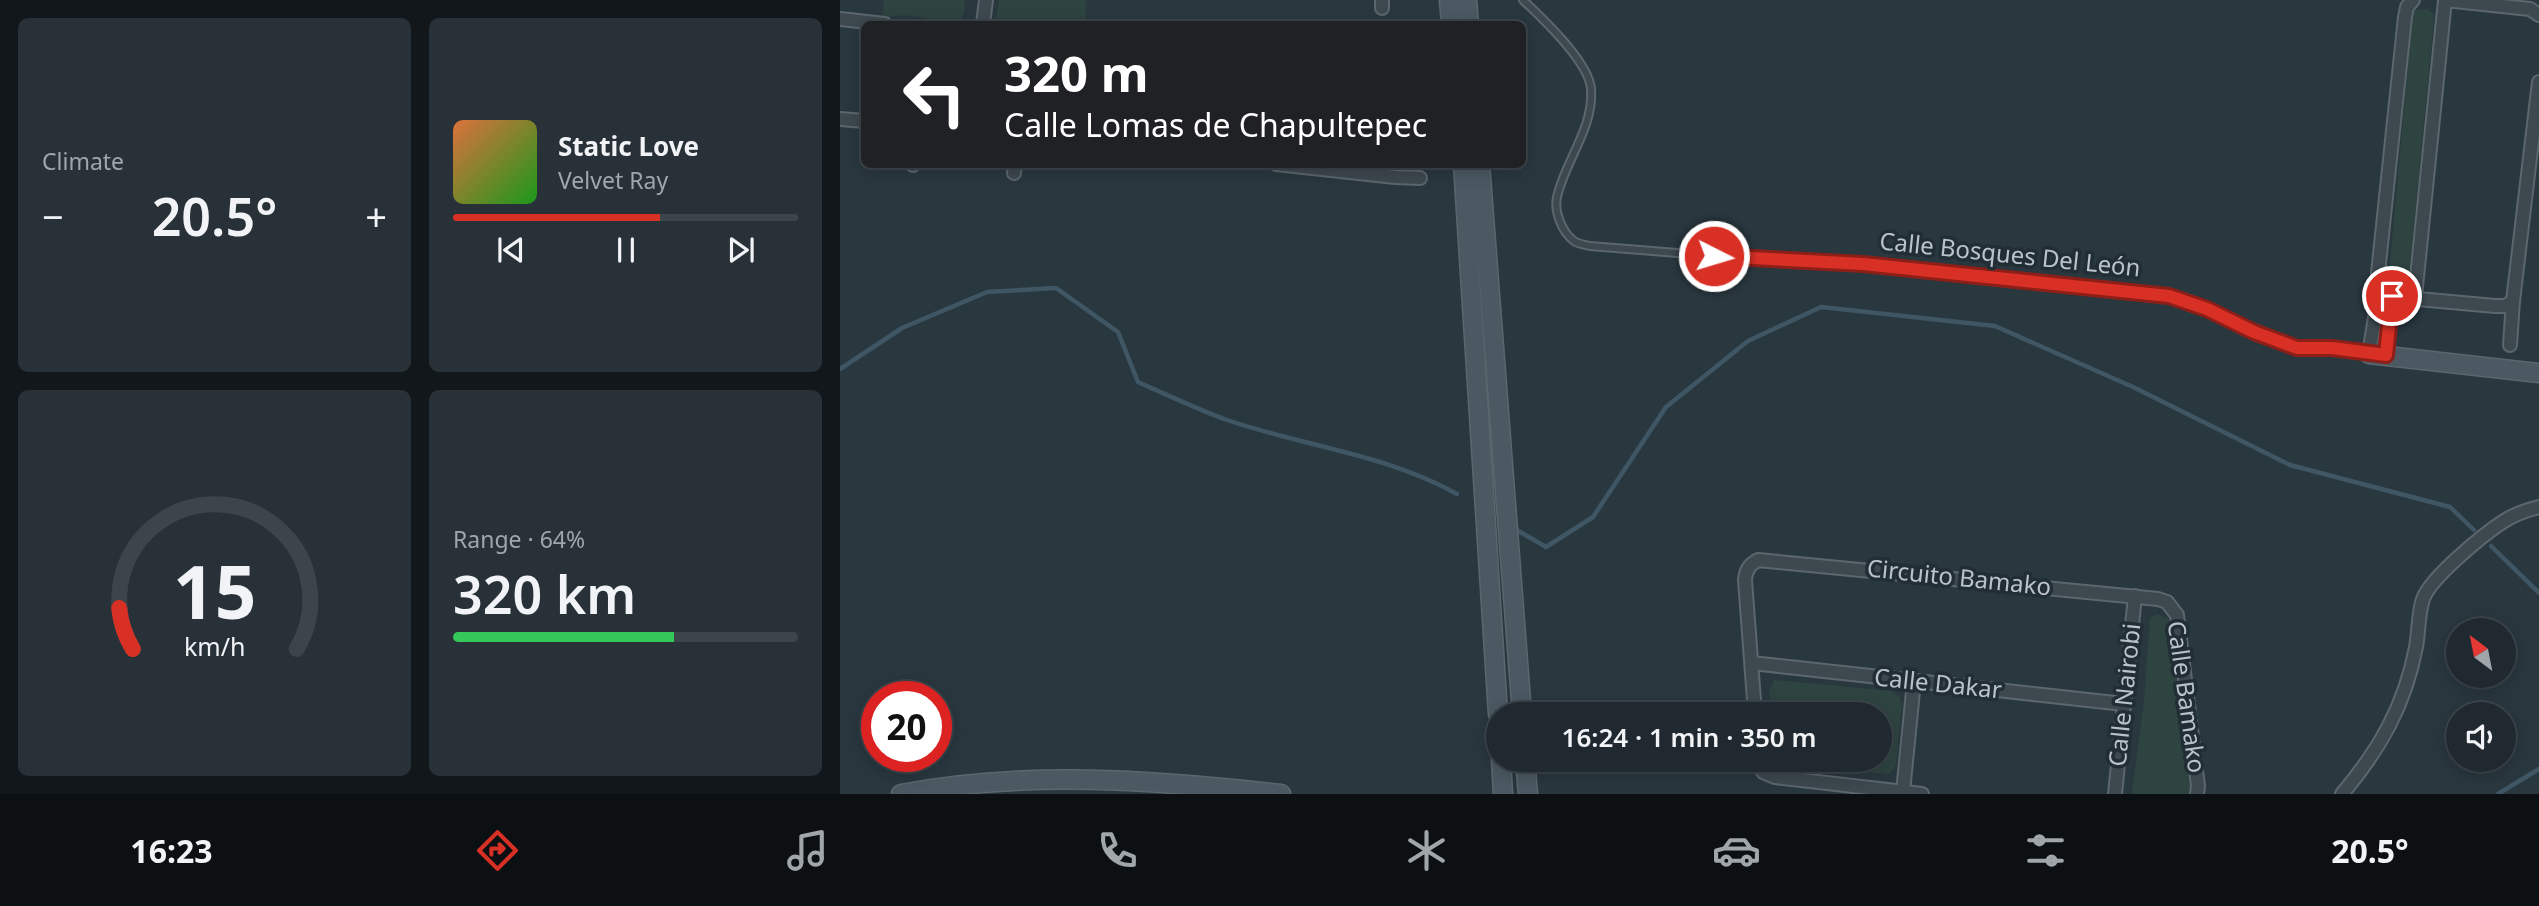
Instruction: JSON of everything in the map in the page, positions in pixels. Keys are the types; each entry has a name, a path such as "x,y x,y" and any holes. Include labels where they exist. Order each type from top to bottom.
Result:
{"street":[{"path":"983,21 986,0"},
{"path":"1449,0 1451,21"},
{"path":"1467,0 1469,21"},
{"path":"2378,354 2385,295 2378,273 2405,17 2407,7 2413,0"},
{"path":"2415,297 2445,0 2530,9 2539,15"},
{"path":"840,19 861,21"},
{"path":"2510,345 2539,82"},
{"path":"840,119 861,121"},
{"path":"1344,168 1395,171 1420,178"},
{"path":"1464,168 1477,234 1521,702"},
{"path":"1480,168 1477,234 1497,702"},
{"path":"2385,295 2495,306 2505,306 2513,301"},
{"name":"Calle Bosques Del León","path":"2378,354 2539,373"},
{"path":"2342,794 2368,764 2385,737 2405,689 2416,648 2424,597 2451,564 2503,521 2522,511 2539,507"},
{"name":"Circuito Bamako","path":"1752,663 1745,580 1751,564 1758,560 2135,596 2167,602"},
{"name":"Calle Nairobi","path":"2115,794 2135,596"},
{"name":"Calle Bamako","path":"2167,602 2177,615 2201,791"},
{"path":"1752,663 1754,702"},
{"name":"Calle Dakar","path":"1752,663 2124,704"},
{"path":"1903,792 1914,681"},
{"path":"1502,772 1503,793"},
{"path":"1526,772 1528,794"},
{"path":"1766,772 1769,775 1840,789 1922,794"},
{"path":"901,794 1019,780 1106,779 1182,783 1281,794"}],"lane":[{"name":"Calle Bosques Del León","path":"1523,0 1577,56 1588,73 1591,90 1587,119 1557,199 1558,220 1575,241 1590,246 1764,260 1863,264 2169,296 2207,309 2254,332 2297,348 2332,348 2378,354"}],"green space":[{"path":"884,0 965,0 964,13 960,21 913,16 882,19"},
{"path":"999,0 1086,0 1085,21 996,19"},
{"path":"2428,9 2434,15 2409,276 2398,282 2390,279 2389,273 2412,20 2414,10"},
{"path":"2157,614 2169,619 2191,794 2132,792 2144,701 2150,618"},
{"path":"1774,680 1892,691 1899,696 1902,703 1896,764 1892,771 1892,702 1770,702 1769,692"}],"waterway":[{"path":"840,369 902,328 987,292 1056,288 1118,332 1138,382 1227,420 1402,469 1457,494"},
{"path":"1515,529 1546,547 1593,517 1666,407 1748,341 1821,307 1995,326 2133,387 2290,465 2450,507 2474,530"},
{"path":"2491,546 2539,593"},
{"path":"2498,794 2539,769"}],"route":[{"path":"1714,256 1863,264 2169,296 2207,309 2254,332 2297,348 2332,348 2369,354 2386,355 2392,296"}]}
